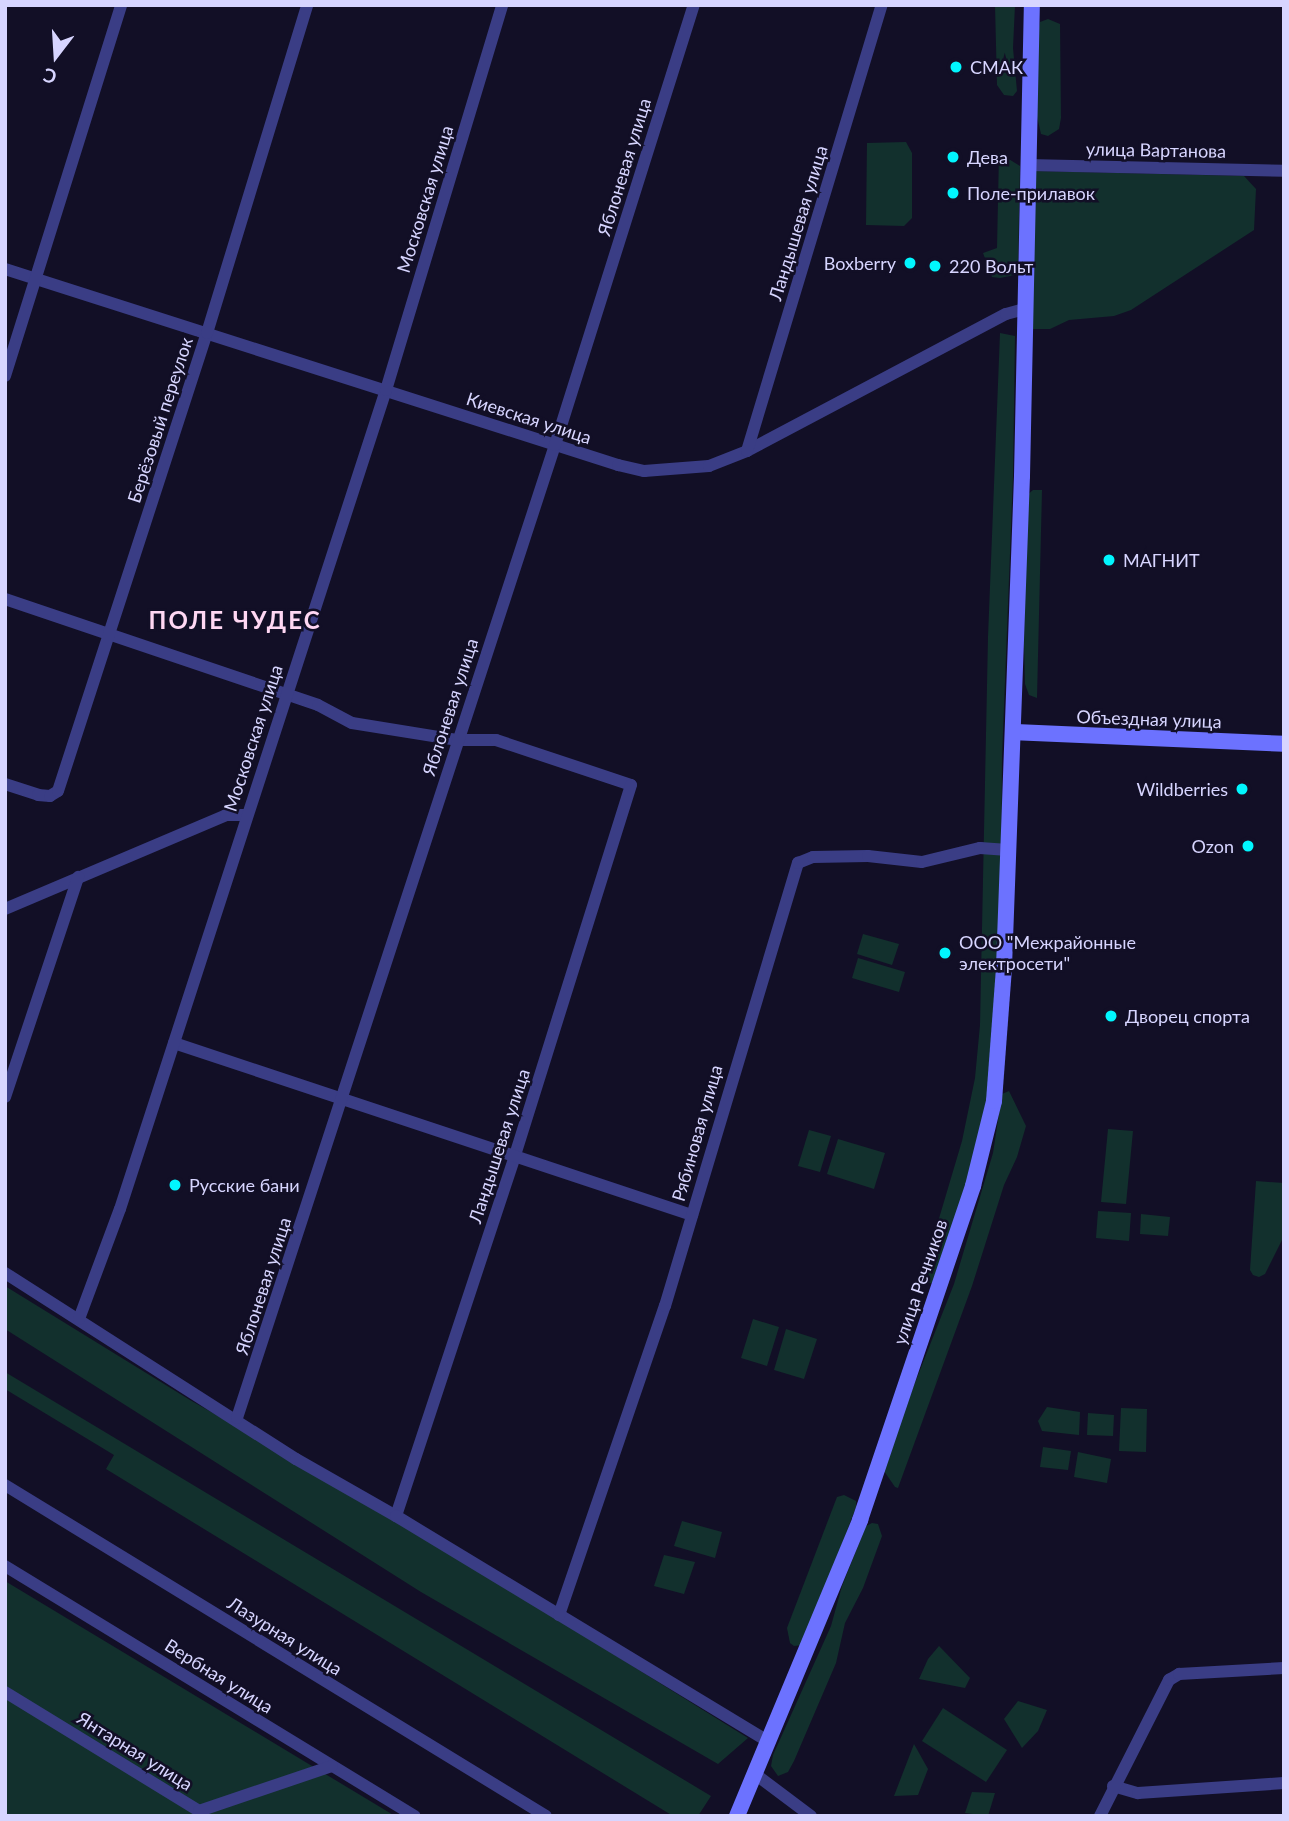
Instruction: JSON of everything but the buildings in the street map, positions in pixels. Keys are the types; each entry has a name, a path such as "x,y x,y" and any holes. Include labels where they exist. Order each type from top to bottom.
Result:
{"street":[{"path":"5,376 121,5"},
{"name":"Берёзовый переулок","path":"5,783 38,795 50,796 58,791 207,334 307,5"},
{"name":"Московская улица","path":"79,1319 120,1209 386,390 502,5"},
{"name":"Яблоневая улица","path":"237,1418 555,445 694,5"},
{"name":"Ландышевая улица","path":"747,451 883,5"},
{"path":"1028,165 1032,5"},
{"name":"улица Вартанова","path":"1028,165 1284,171"},
{"name":"улица Речников","path":"737,1816 860,1520 987,1134 998,1066 1013,732 1028,165"},
{"name":"Киевская улица","path":"5,269 618,465 666,471 709,466 747,451 994,320 1025,309"},
{"path":"5,599 318,705 352,723 457,740"},
{"name":"Объездная улица","path":"1013,732 1284,744"},
{"name":"Ландышевая улица","path":"396,1516 515,1156 631,785 496,740 457,740"},
{"path":"5,909 226,815 246,815"},
{"name":"Рябиновая улица","path":"559,1615 665,1306 798,863 813,857 869,856 922,862 980,848 1008,850"},
{"path":"5,1097 78,877"},
{"path":"174,1043 692,1215"},
{"path":"5,1273 237,1418 296,1459 396,1516 769,1742"},
{"name":"Лазурная улица","path":"5,1485 546,1816"},
{"name":"Вербная улица","path":"5,1566 415,1816"},
{"path":"1100,1816 1169,1680 1180,1674 1284,1668"},
{"name":"Янтарная улица","path":"5,1692 199,1811 332,1766"},
{"path":"755,1774 811,1816"},
{"path":"1113,1786 1138,1793 1284,1783"}],"green space":[{"path":"995,5 1015,5 1013,48 1017,91 1013,96 1004,95 997,85"},
{"path":"1048,19 1060,24 1061,118 1059,129 1048,136 1041,134 1036,112 1037,38 1040,22"},
{"path":"906,142 912,153 912,218 904,226 866,225 867,143"},
{"path":"999,153 1020,166 1018,265 1015,275 1000,278 992,277 983,253 997,248"},
{"path":"1033,171 1244,176 1256,189 1254,230 1131,310 1114,316 1069,320 1050,329 1028,329"},
{"path":"1000,333 1015,336 1013,476 1002,758 1001,920 994,1062 969,1184 936,1283 929,1283 921,1279 962,1141 975,1078 980,1025 988,637"},
{"path":"1033,490 1042,490 1037,698 1029,695 1025,684 1024,645 1026,496"},
{"path":"863,934 899,944 892,965 857,954"},
{"path":"858,958 905,972 899,992 852,978"},
{"path":"1009,1091 1026,1126 972,1286 898,1488 884,1471 905,1408 954,1284 993,1153 1002,1094"},
{"path":"1108,1129 1133,1131 1126,1204 1101,1202"},
{"path":"809,1130 831,1136 820,1172 798,1166"},
{"path":"838,1139 885,1153 874,1189 827,1174"},
{"path":"1256,1181 1284,1183 1284,1236 1265,1274 1259,1277 1253,1275 1250,1270"},
{"path":"1098,1211 1131,1213 1129,1241 1096,1238"},
{"path":"1141,1214 1170,1217 1168,1236 1140,1234"},
{"path":"5,1286 190,1400 366,1500 748,1738 718,1764 421,1592 5,1329"},
{"path":"753,1319 779,1327 767,1366 741,1358"},
{"path":"786,1329 817,1339 804,1379 774,1370"},
{"path":"5,1372 711,1796 698,1816 673,1816 106,1469 114,1455 5,1389"},
{"path":"1047,1407 1080,1412 1079,1435 1042,1431 1038,1421"},
{"path":"1121,1408 1147,1409 1146,1452 1119,1451"},
{"path":"1088,1413 1114,1415 1113,1436 1087,1435"},
{"path":"1043,1447 1071,1451 1068,1470 1040,1467"},
{"path":"1078,1452 1111,1459 1107,1483 1074,1477"},
{"path":"844,1495 856,1501 856,1507 804,1645 794,1646 790,1643 787,1628 837,1497"},
{"path":"682,1521 722,1532 715,1558 674,1546"},
{"path":"878,1524 882,1536 863,1588 845,1623 836,1663 794,1761 788,1772 778,1776 771,1766 773,1755 831,1626 842,1586 866,1526"},
{"path":"664,1555 695,1562 684,1594 654,1586"},
{"path":"5,1581 395,1816 5,1816"},
{"path":"939,1646 970,1678 965,1688 919,1679 928,1659"},
{"path":"1018,1701 1047,1710 1038,1731 1022,1748 1004,1719"},
{"path":"943,1708 1007,1750 986,1782 922,1741"},
{"path":"914,1744 928,1769 918,1795 894,1796"},
{"path":"972,1792 995,1793 988,1816 965,1813"}],"place":[{"name":"СМАК","path":"956,67"},
{"name":"Дева","path":"953,157"},
{"name":"Поле-прилавок","path":"953,193"},
{"name":"Boxberry","path":"910,263"},
{"name":"220 Вольт","path":"935,266"},
{"name":"МАГНИТ","path":"1109,560"},
{"name":"Wildberries","path":"1242,789"},
{"name":"Ozon","path":"1248,846"},
{"name":"ООО \"Межрайонные электросети\"","path":"945,953"},
{"name":"Дворец спорта","path":"1111,1016"},
{"name":"Русские бани","path":"175,1185"}],"district":[{"name":"ПОЛЕ ЧУДЕС","path":"235,620"}]}
